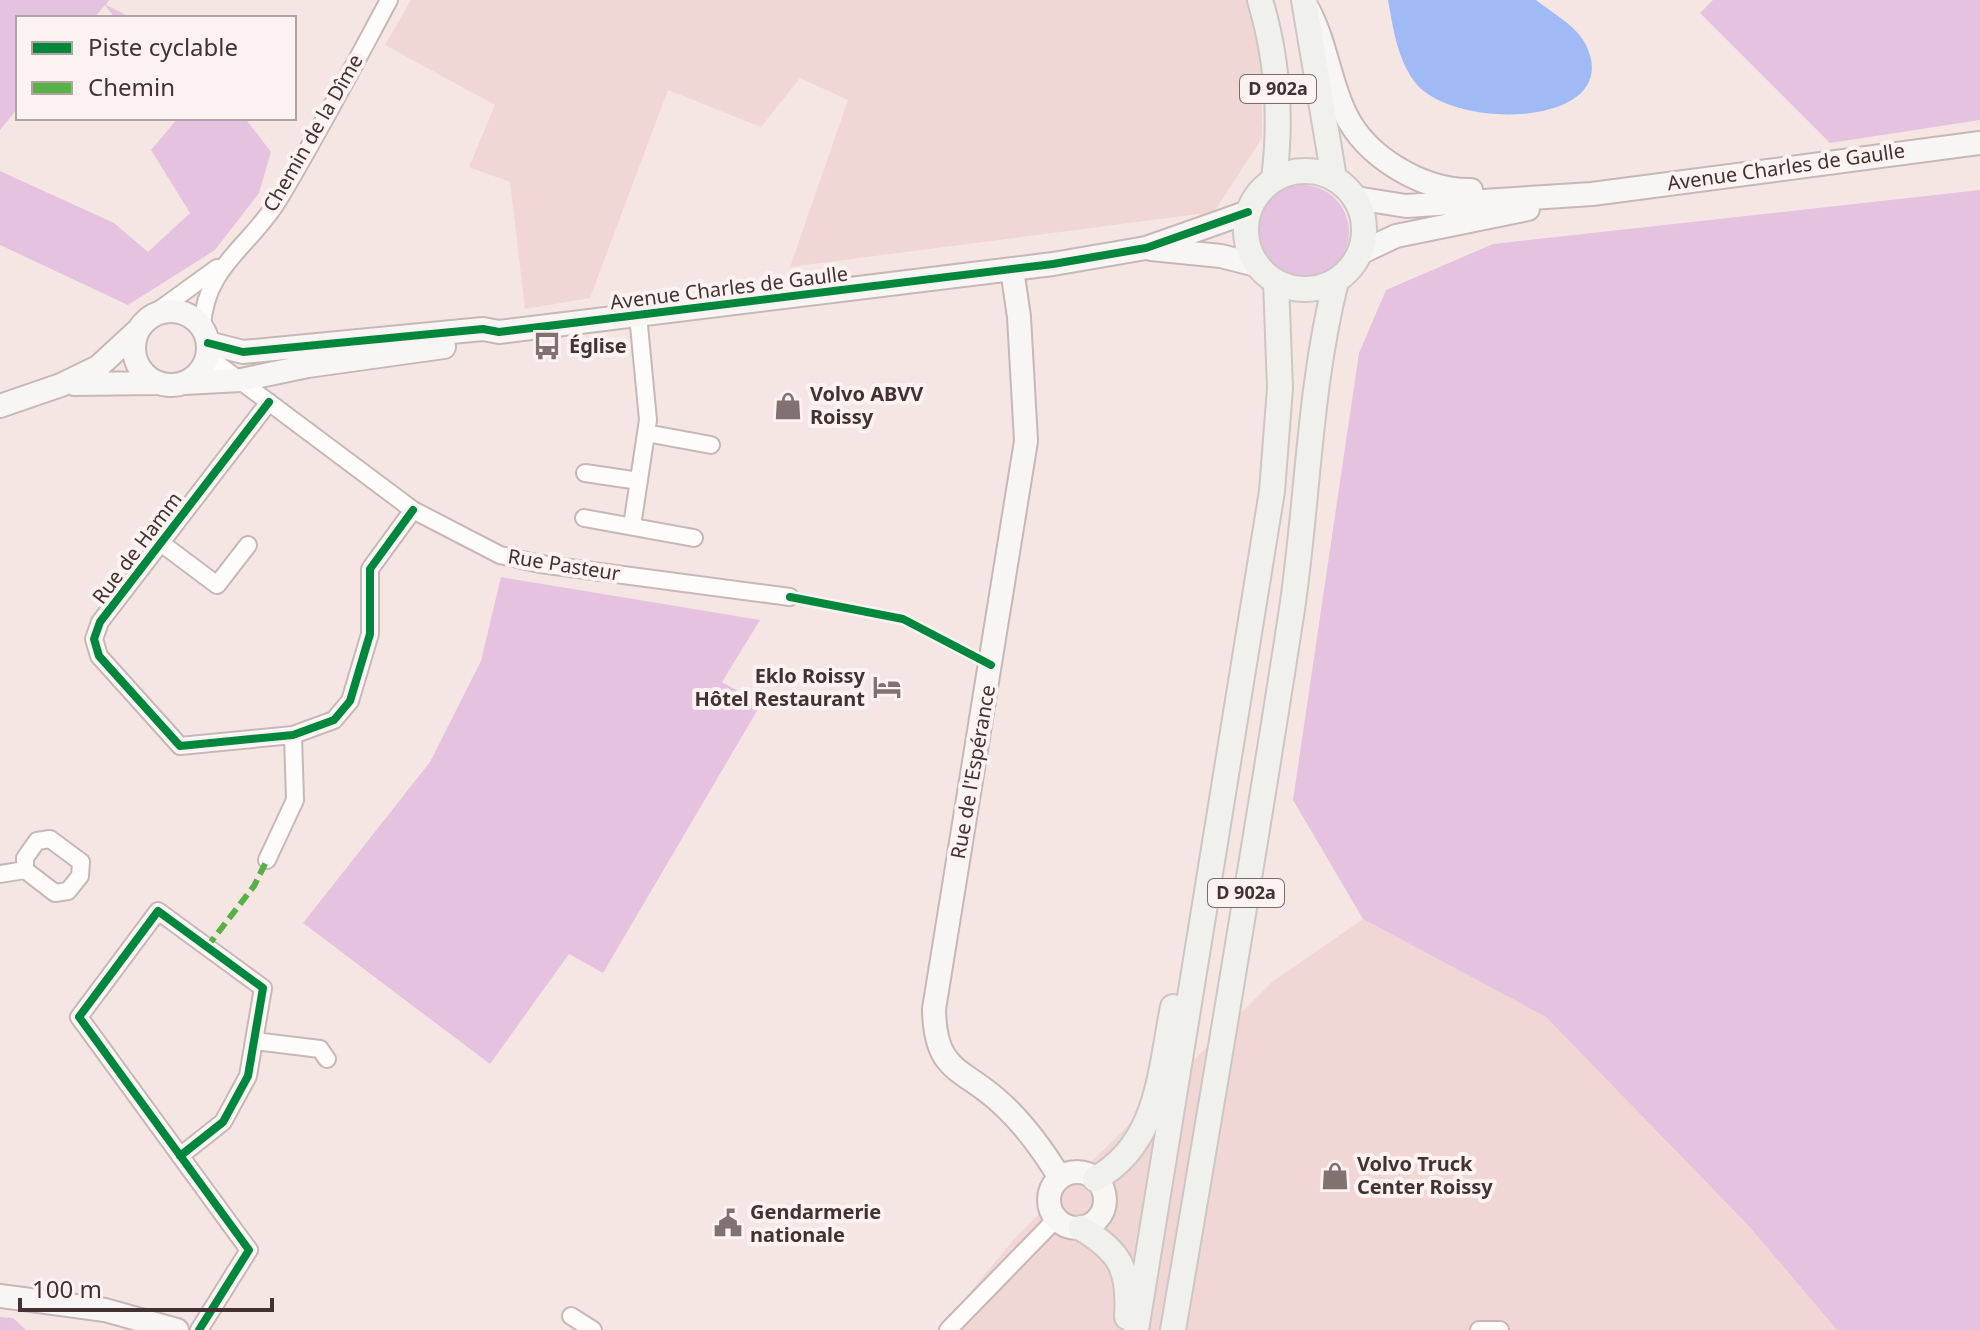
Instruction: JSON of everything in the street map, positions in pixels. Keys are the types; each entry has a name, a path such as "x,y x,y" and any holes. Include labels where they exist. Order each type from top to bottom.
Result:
{"main road":[{"name":"D 902a","path":"1260,0 1271,35 1279,95 1274,179"},
{"name":"D 902a","path":"1305,4 1334,178"},
{"path":"1305,4 1322,36 1346,116 1369,145 1397,167 1449,190 1552,188 1592,194"},
{"name":"Avenue Charles de Gaulle","path":"1356,198 1406,206 1592,194 1980,143"},
{"path":"1304,170 1334,178 1356,198 1364,225 1360,253 1336,281 1306,290 1276,282 1256,265 1245,232 1248,212 1262,189 1274,179 1304,170"},
{"name":"Avenue Charles de Gaulle","path":"1360,253 1396,236 1592,194"},
{"name":"Avenue Charles de Gaulle","path":"205,342 243,352 483,329 499,332 1012,269 1146,248 1248,212"},
{"name":"Avenue Charles de Gaulle","path":"1146,248 1221,256 1256,265"},
{"name":"Rue de l'Espérance","path":"1012,269 1020,330 1026,441 934,1009 934,1034 944,1058 1000,1102 1038,1142 1060,1178"},
{"name":"D 902a","path":"1173,1330 1279,693 1302,542 1318,366 1336,281"},
{"name":"D 902a","path":"1136,1330 1272,491 1280,388 1276,282"},
{"path":"0,406 61,385 98,367 145,323 163,311 185,313 205,342 194,377 184,383 61,385"},
{"path":"145,323 134,355 146,376 157,383"},
{"name":"Avenue Charles de Gaulle","path":"184,383 241,380 308,366 485,341 499,332"},
{"path":"1095,1179 1135,1147 1150,1120 1174,1000 1202,913"},
{"path":"1081,1228 1097,1220 1105,1203 1104,1194 1095,1179 1077,1172 1053,1184 1049,1202 1056,1219 1063,1225 1081,1228 1101,1240 1121,1260 1129,1293 1126,1330"},
{"path":"0,1296 105,1310 163,1329"}],"street":[{"name":"Chemin de la Dîme","path":"205,342 203,305 211,282 277,203 389,0"},
{"name":"Chemin de la Dîme","path":"145,323 228,260"},
{"path":"632,526 648,420 638,315"},
{"name":"Rue Pasteur","path":"205,342 241,380 413,510 500,555 540,564 790,597"},
{"name":"Rue de Hamm","path":"269,402 100,622 94,639 99,656 180,746 293,735 334,720 350,701 370,634 370,569 413,510"},
{"path":"646,433 711,445"},
{"path":"585,473 639,481"},
{"path":"584,518 694,538"},
{"name":"Rue de Hamm","path":"161,543 217,585 248,545"},
{"path":"267,860 295,800 293,735"},
{"path":"0,874 25,870"},
{"path":"180,1156 223,1122 248,1076 263,988 158,911 79,1017 180,1156 249,1250 199,1330"},
{"path":"254,1041 320,1049 327,1059"},
{"path":"948,1330 1056,1219"},
{"path":"571,1316 593,1330"},
{"path":"1479,1330 1500,1330"}],"shaded area":[{"path":"0,0 109,0 106,5 128,16 113,16 105,5 96,16 16,16 16,110 0,130"},
{"path":"411,0 1249,0 1256,16 1262,70 1262,138 1214,212 790,267 848,100 800,78 761,127 668,90 590,298 525,309 510,182 469,167 495,105 385,45"},
{"path":"1713,0 1980,0 1980,120 1830,143 1700,13"},
{"path":"176,120 247,120 271,152 259,193 215,250 128,305 0,245 0,171 114,223 148,252 190,213 151,150"},
{"path":"1302,185 1320,189 1335,199 1345,214 1349,232 1345,250 1335,265 1320,275 1302,279 1284,275 1269,265 1259,250 1255,232 1259,214 1269,199 1284,189"},
{"path":"1980,190 1980,1330 1837,1330 1749,1226 1546,1017 1363,919 1293,800 1359,353 1386,290 1493,244"},
{"path":"501,577 760,620 722,682 761,704 603,973 569,954 490,1064 303,923 430,762 481,661"},
{"path":"1363,919 1546,1017 1741,1216 1837,1330 939,1330 1014,1239 1272,982"},
{"path":"0,1317 13,1318 26,1330 0,1330"}],"water":[{"path":"1388,0 1536,0 1582,38 1592,72 1581,93 1559,106 1528,113 1495,114 1462,109 1433,98 1414,81 1400,52"}],"marked path":[{"path":"207,947 254,886 267,860"}],"cycle path":[{"path":"208,343 243,352 483,329 499,332 1053,264 1146,248 1248,212"},
{"path":"269,402 100,622 94,639 99,656 180,746 293,735 334,720 350,701 370,634 370,569 413,510"},
{"path":"790,597 903,619 991,665"},
{"path":"180,1156 223,1122 248,1076 263,988 158,911 79,1017 249,1250 199,1330"}],"place":[{"name":"Église","path":"547,346"},
{"name":"Volvo ABVV Roissy","path":"788,406"},
{"name":"Eklo Roissy Hôtel Restaurant","path":"887,687"},
{"name":"Volvo Truck Center Roissy","path":"1335,1176"},
{"name":"Gendarmerie nationale","path":"728,1223"}]}
